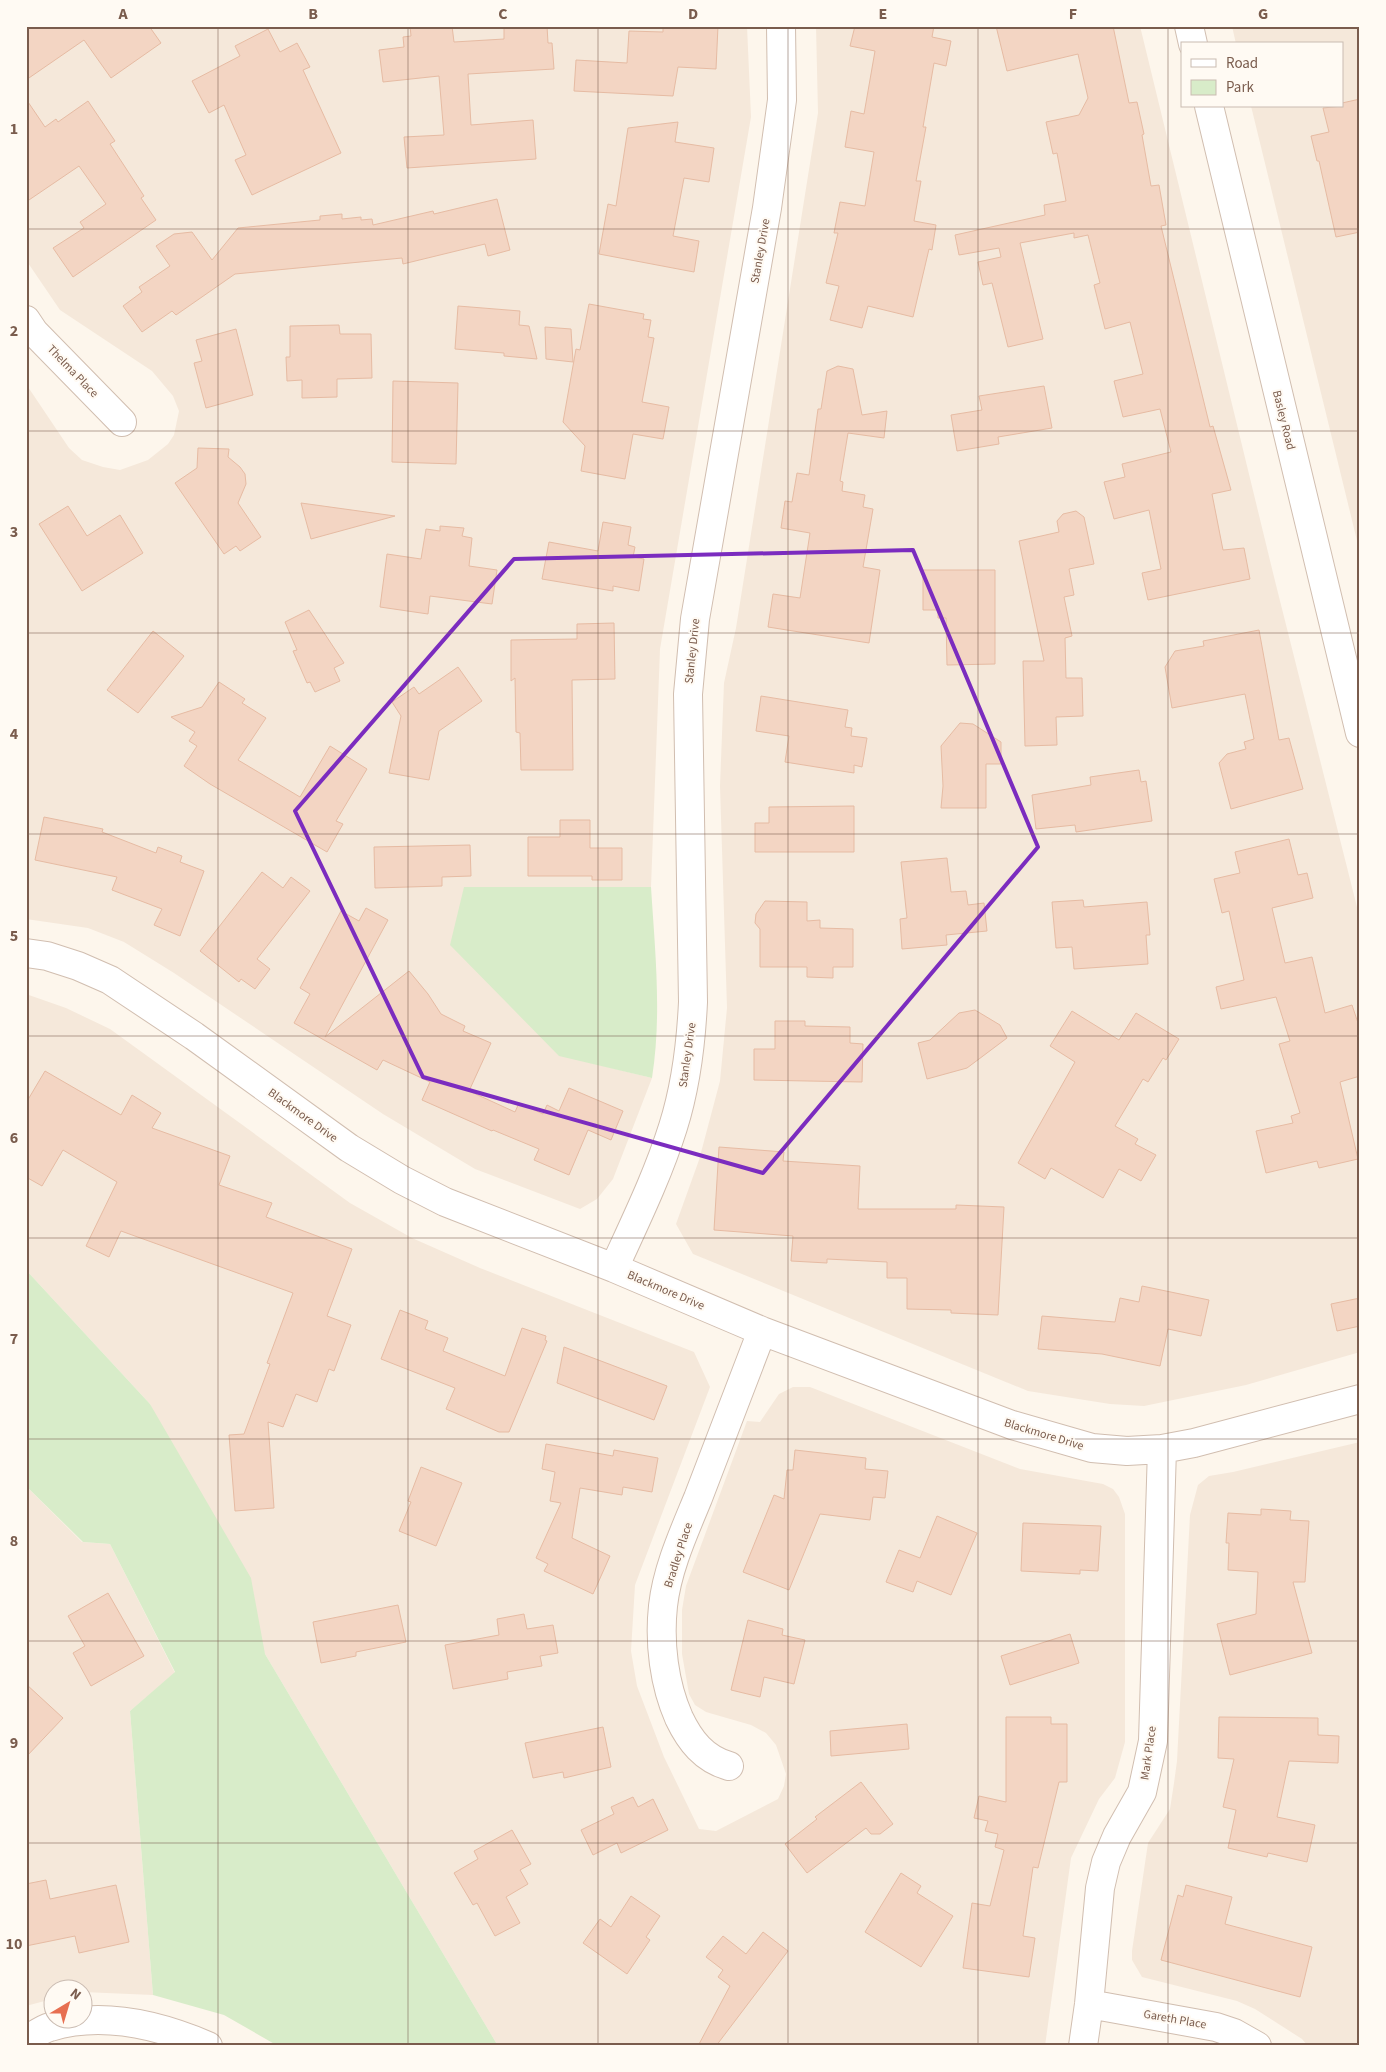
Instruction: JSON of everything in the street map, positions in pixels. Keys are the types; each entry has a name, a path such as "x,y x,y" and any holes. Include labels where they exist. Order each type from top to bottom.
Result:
{"street":[{"name":"Stanley Drive","path":"614,1268 654,1180 674,1126 691,1041 694,1002 688,767 690,675 698,601 767,208 782,100 782,26"},
{"path":"1189,26 1193,42"},
{"name":"Basley Road","path":"1208,108 1360,733"},
{"name":"Thelma Place","path":"26,320 34,332 122,422"},
{"name":"Blackmore Drive","path":"26,953 47,956 78,966 110,980 194,1036 349,1148 402,1180 445,1202 614,1268 762,1331 908,1387 1049,1437 1092,1448 1127,1451 1162,1449 1194,1443 1360,1398"},
{"name":"Bradley Place","path":"729,1766 717,1762 695,1745 685,1731 674,1706 666,1674 661,1638 663,1605 670,1572 683,1536 762,1331"},
{"name":"Mark Place","path":"1083,2046 1100,1888 1106,1862 1117,1836 1142,1792 1153,1741 1162,1449"},
{"name":"Gareth Place","path":"1089,2004 1216,2027 1234,2033 1257,2046"},
{"path":"26,2040 49,2027 90,2020 146,2024 208,2046"}],"highlighted area":[{"path":"913,550 1038,847 763,1173 423,1077 295,811 514,559"}],"shaded area":[{"path":"26,26 747,26 751,117 660,649 651,887 464,887 559,1055 652,1078 613,1179 597,1199 580,1209 475,1169 383,1114 174,973 124,942 88,928 26,919 26,384 69,448 82,460 120,470 148,460 168,444 174,435 179,411 173,396 152,371 60,310 26,260"},
{"path":"816,26 1140,26 1275,581 1360,919 1360,1352 1246,1385 1144,1406 1110,1404 1028,1391 693,1254 676,1224 699,1160 720,1081 727,1008 720,786 724,683 736,628 818,113"},
{"path":"1232,26 1360,26 1360,553 1251,108 1344,108 1344,42 1236,42"},
{"path":"26,994 66,1008 110,1029 350,1203 412,1238 480,1268 694,1352 710,1387 635,1585 631,1651 637,1686 664,1757 699,1829 716,1831 778,1799 784,1786 786,1774 776,1745 766,1733 751,1725 706,1712 695,1705 689,1694 682,1654 682,1610 686,1586 747,1421 760,1422 779,1394 793,1387 810,1387 1020,1469 1103,1484 1113,1489 1119,1497 1125,1514 1125,1742 1115,1778 1099,1799 1071,1858 1045,2046 498,2046 265,1654 150,1404 26,1270"},
{"path":"1360,1442 1360,2046 1308,2046 1302,2039 1255,2009 1237,2001 1142,1977 1132,1960 1132,1951 1148,1843 1170,1809 1174,1783 1177,1761 1190,1515 1198,1485 1209,1476"},
{"path":"26,1486 82,1542 110,1544 175,1673 130,1711 153,1995 92,1992 92,1980 42,1980 42,2002 26,2006"}],"green space":[{"path":"464,887 651,887 657,1006 657,1030 652,1078 559,1056 450,945"},
{"path":"26,1270 150,1404 251,1578 265,1654 498,2046 278,2046 224,2015 153,1995 130,1711 175,1672 110,1544 83,1542 26,1486"}],"building":[{"path":"26,26 149,26 161,43 111,78 84,40 26,80"},
{"path":"410,26 452,26 454,42 504,39 504,26 547,26 548,43 552,43 554,69 468,74 471,125 533,120 536,159 407,168 404,137 444,135 439,76 383,82 379,50 404,47 403,37 411,36"},
{"path":"663,26 718,26 716,69 678,67 673,96 574,91 576,60 627,63 629,31 663,32"},
{"path":"855,26 934,26 932,37 951,41 946,66 934,63 923,127 926,127 916,181 921,181 914,221 936,225 932,250 929,249 913,317 868,306 862,328 830,320 839,286 826,283 838,233 834,233 840,202 865,206 874,152 845,147 851,111 864,114 875,51 850,46"},
{"path":"996,26 1113,26 1129,103 1137,102 1144,134 1142,135 1151,186 1159,185 1166,225 1161,226 1210,427 1213,426 1231,490 1212,494 1223,550 1244,548 1250,579 1148,600 1142,573 1161,569 1149,510 1114,519 1104,482 1125,477 1122,464 1171,452 1160,409 1123,417 1114,381 1143,374 1130,322 1105,329 1094,285 1100,283 1088,235 1074,238 1074,233 1020,243 1043,339 1008,347 992,283 983,285 978,262 1001,257 999,248 959,255 955,235 1045,215 1044,205 1066,201 1057,153 1053,154 1046,122 1079,115 1088,98 1078,54 1007,71"},
{"path":"268,29 280,52 297,43 310,67 303,70 341,153 252,195 235,160 246,155 224,105 209,113 192,81 240,56 235,46"},
{"path":"26,99 45,127 56,119 58,122 88,101 115,141 110,144 144,196 141,198 156,220 73,277 53,248 84,228 80,222 106,204 79,166 26,202"},
{"path":"1360,99 1360,232 1336,237 1319,161 1317,161 1311,136 1329,132 1323,108 1344,108 1344,103"},
{"path":"678,122 675,142 714,148 709,182 684,178 673,236 699,241 694,272 599,254 608,204 616,206 628,128"},
{"path":"497,199 510,250 488,256 485,244 403,264 402,258 235,274 176,315 172,311 142,332 123,306 142,292 139,287 170,266 156,246 174,234 192,232 212,260 238,228 320,220 320,216 342,214 342,219 361,217 361,220 372,219 373,225 433,211 434,214"},
{"path":"589,304 644,314 643,319 651,320 648,337 654,338 642,402 669,407 663,439 633,434 625,479 581,471 585,446 563,422 576,349 580,350"},
{"path":"458,306 520,311 519,325 529,326 537,359 504,356 504,353 455,349"},
{"path":"339,325 340,334 371,334 372,378 337,379 337,397 302,398 302,380 287,381 286,357 290,357 290,326"},
{"path":"545,327 571,329 573,362 546,359"},
{"path":"236,329 253,395 206,408 194,363 202,361 196,340"},
{"path":"838,366 853,369 862,415 887,411 884,438 848,433 840,481 843,482 842,491 865,495 863,507 873,509 863,567 880,570 869,643 768,627 773,594 800,598 810,533 781,528 785,501 792,502 797,473 809,475 818,409 821,409 827,371"},
{"path":"393,381 458,383 456,464 392,462"},
{"path":"1044,386 1052,428 998,437 999,444 957,451 951,415 982,410 979,396"},
{"path":"198,448 229,449 228,457 245,474 246,484 238,503 261,537 240,551 236,546 224,554 175,483 197,468"},
{"path":"301,503 395,516 311,539"},
{"path":"68,506 87,536 120,515 143,553 82,591 39,524"},
{"path":"1076,511 1084,517 1094,564 1069,569 1074,595 1064,597 1072,636 1065,638 1066,678 1082,678 1083,716 1056,717 1057,745 1025,746 1023,661 1044,661 1019,541 1059,532 1057,521 1063,514"},
{"path":"603,522 631,527 628,545 635,547 633,557 644,559 639,591 613,586 613,591 542,579 549,542 598,551"},
{"path":"440,526 464,528 462,536 472,538 469,566 497,570 492,604 430,596 428,614 380,607 387,554 421,559 426,529 440,531"},
{"path":"923,570 995,570 995,664 947,665 946,618 938,618 938,610 923,610"},
{"path":"309,610 344,663 334,668 340,681 315,692 310,682 307,683 293,651 297,650 285,622"},
{"path":"614,623 615,679 572,680 573,770 521,770 520,733 516,732 515,678 511,681 511,640 577,639 577,624"},
{"path":"1259,630 1279,740 1289,738 1303,789 1231,809 1219,763 1227,754 1246,749 1244,742 1254,739 1245,694 1172,708 1165,667 1175,651 1204,646 1203,641"},
{"path":"153,631 184,656 138,713 107,690"},
{"path":"458,667 482,701 439,731 429,780 389,773 401,716 392,702 414,687 419,694"},
{"path":"219,682 245,699 242,703 266,718 238,760 300,797 330,746 367,769 336,821 343,824 327,852 210,784 184,766 197,746 189,741 195,732 171,717 202,707"},
{"path":"761,696 848,710 845,727 852,728 851,736 867,738 862,767 854,765 854,773 785,762 789,736 756,731"},
{"path":"960,723 973,724 1001,742 1001,764 986,764 986,808 941,808 943,786 941,746"},
{"path":"1139,770 1141,782 1146,781 1152,821 1076,832 1075,825 1036,829 1032,795 1091,785 1090,777"},
{"path":"854,806 854,852 755,852 755,823 769,823 769,807"},
{"path":"44,817 103,829 102,832 156,853 158,847 182,856 180,862 204,871 180,936 154,925 162,909 112,890 117,877 35,860"},
{"path":"560,820 590,820 590,848 622,848 622,880 592,880 592,876 528,876 528,837 560,837"},
{"path":"1289,839 1298,875 1307,873 1313,898 1272,908 1285,963 1312,957 1325,1013 1352,1005 1360,1029 1360,1076 1340,1082 1358,1159 1319,1168 1317,1161 1266,1173 1256,1131 1293,1123 1291,1116 1300,1113 1279,1044 1290,1041 1276,997 1221,1009 1216,987 1244,980 1229,911 1222,913 1214,879 1240,873 1235,852"},
{"path":"470,845 471,876 442,877 442,886 375,888 374,847"},
{"path":"947,858 951,892 966,891 968,905 984,903 987,931 946,935 947,945 902,949 900,919 907,918 901,862"},
{"path":"262,872 283,888 291,877 310,891 257,959 270,969 255,989 241,979 239,982 200,951"},
{"path":"1083,900 1084,907 1147,902 1150,935 1146,935 1148,964 1074,969 1072,947 1056,948 1052,902"},
{"path":"765,901 807,902 807,921 820,920 820,928 853,929 853,967 833,967 833,978 807,977 807,967 760,967 760,929 755,923 756,914"},
{"path":"366,908 388,920 325,1037 409,971 428,994 441,1014 465,1026 463,1031 491,1043 469,1091 515,1112 519,1103 543,1114 547,1105 559,1111 569,1088 623,1111 611,1140 588,1130 569,1175 534,1160 539,1149 492,1131 422,1100 430,1082 383,1060 377,1070 294,1023 310,994 300,988 341,911 359,921"},
{"path":"975,1010 1000,1025 1007,1038 967,1068 927,1079 918,1043 930,1040 959,1013"},
{"path":"1072,1011 1119,1040 1136,1013 1179,1039 1166,1060 1163,1058 1148,1082 1143,1079 1115,1126 1138,1139 1135,1144 1156,1155 1141,1181 1119,1169 1103,1198 1051,1168 1045,1179 1018,1163 1075,1062 1050,1046"},
{"path":"775,1021 805,1021 805,1026 850,1027 850,1043 863,1044 862,1082 754,1080 754,1049 775,1049"},
{"path":"45,1071 121,1115 132,1095 161,1113 152,1128 230,1156 219,1185 272,1203 266,1217 352,1249 327,1316 351,1325 334,1371 329,1369 317,1402 296,1394 283,1427 268,1422 274,1508 235,1511 229,1435 244,1434 270,1364 267,1363 293,1293 121,1231 109,1257 86,1246 117,1182 63,1150 42,1186 26,1177 26,1103"},
{"path":"719,1147 784,1152 783,1161 860,1166 858,1209 956,1209 956,1205 1004,1207 998,1315 951,1313 951,1310 907,1309 907,1278 887,1278 887,1262 827,1259 827,1263 791,1261 793,1236 714,1230"},
{"path":"1142,1286 1209,1300 1201,1336 1168,1329 1160,1366 1102,1354 1038,1349 1042,1316 1115,1322 1120,1298 1139,1302"},
{"path":"1360,1298 1360,1326 1337,1331 1331,1304"},
{"path":"400,1310 428,1321 425,1329 448,1338 443,1351 505,1376 522,1328 546,1336 545,1340 547,1341 509,1432 499,1432 446,1409 455,1388 381,1359"},
{"path":"564,1347 667,1386 654,1420 557,1383"},
{"path":"546,1444 613,1456 614,1450 658,1458 652,1492 623,1487 622,1495 580,1488 572,1538 610,1556 593,1594 544,1571 548,1564 536,1558 561,1503 550,1501 555,1472 542,1469"},
{"path":"795,1450 866,1458 865,1469 888,1471 885,1498 873,1497 870,1520 820,1514 789,1590 743,1572 774,1495 784,1499 787,1470 793,1470"},
{"path":"421,1467 462,1483 436,1546 399,1531 411,1502 408,1501"},
{"path":"1261,1509 1291,1511 1290,1520 1309,1521 1305,1582 1293,1582 1312,1653 1230,1675 1217,1624 1256,1614 1258,1572 1228,1570 1229,1543 1226,1543 1228,1513 1261,1515"},
{"path":"937,1516 977,1533 951,1595 917,1581 913,1592 886,1582 899,1550 920,1558"},
{"path":"1023,1523 1101,1526 1098,1571 1080,1570 1080,1574 1021,1571"},
{"path":"108,1593 144,1656 91,1686 73,1653 85,1646 68,1616"},
{"path":"398,1605 406,1642 356,1652 356,1656 321,1663 313,1622"},
{"path":"524,1614 527,1629 553,1625 558,1653 540,1656 542,1666 507,1672 508,1679 453,1689 445,1645 499,1635 497,1619"},
{"path":"748,1620 783,1629 782,1635 805,1640 794,1684 764,1677 760,1697 731,1690"},
{"path":"1070,1634 1079,1663 1010,1685 1001,1656"},
{"path":"26,1684 63,1718 26,1757"},
{"path":"1006,1717 1051,1717 1051,1724 1067,1724 1067,1782 1059,1782 1038,1868 1033,1867 1023,1936 1035,1938 1029,1977 963,1968 972,1903 990,1906 1004,1850 995,1847 998,1834 985,1831 988,1821 974,1818 979,1796 1006,1802"},
{"path":"1219,1717 1318,1718 1318,1735 1339,1736 1338,1763 1289,1761 1277,1817 1315,1825 1307,1862 1268,1853 1267,1857 1228,1848 1236,1810 1223,1807 1234,1759 1218,1758"},
{"path":"907,1724 909,1749 831,1756 830,1731"},
{"path":"603,1727 611,1767 564,1778 563,1772 533,1778 525,1743"},
{"path":"861,1782 893,1824 880,1834 871,1834 866,1828 807,1873 785,1844 817,1819 815,1817"},
{"path":"633,1797 638,1807 653,1799 668,1830 621,1853 617,1843 593,1855 581,1830 614,1814 611,1807"},
{"path":"512,1830 531,1864 520,1870 528,1884 506,1897 520,1923 495,1936 477,1903 473,1905 454,1873 478,1859 474,1851"},
{"path":"901,1873 921,1886 917,1893 953,1916 921,1967 865,1932"},
{"path":"46,1880 50,1899 116,1885 129,1942 79,1953 75,1936 26,1946 26,1884"},
{"path":"1186,1885 1232,1897 1225,1924 1312,1947 1300,1997 1161,1960 1178,1895 1183,1897"},
{"path":"631,1896 660,1916 646,1937 650,1940 627,1974 583,1943 600,1919 611,1927"},
{"path":"763,1932 788,1951 716,2046 698,2046 730,1986 718,1977 723,1970 706,1957 723,1936 746,1954"}]}
